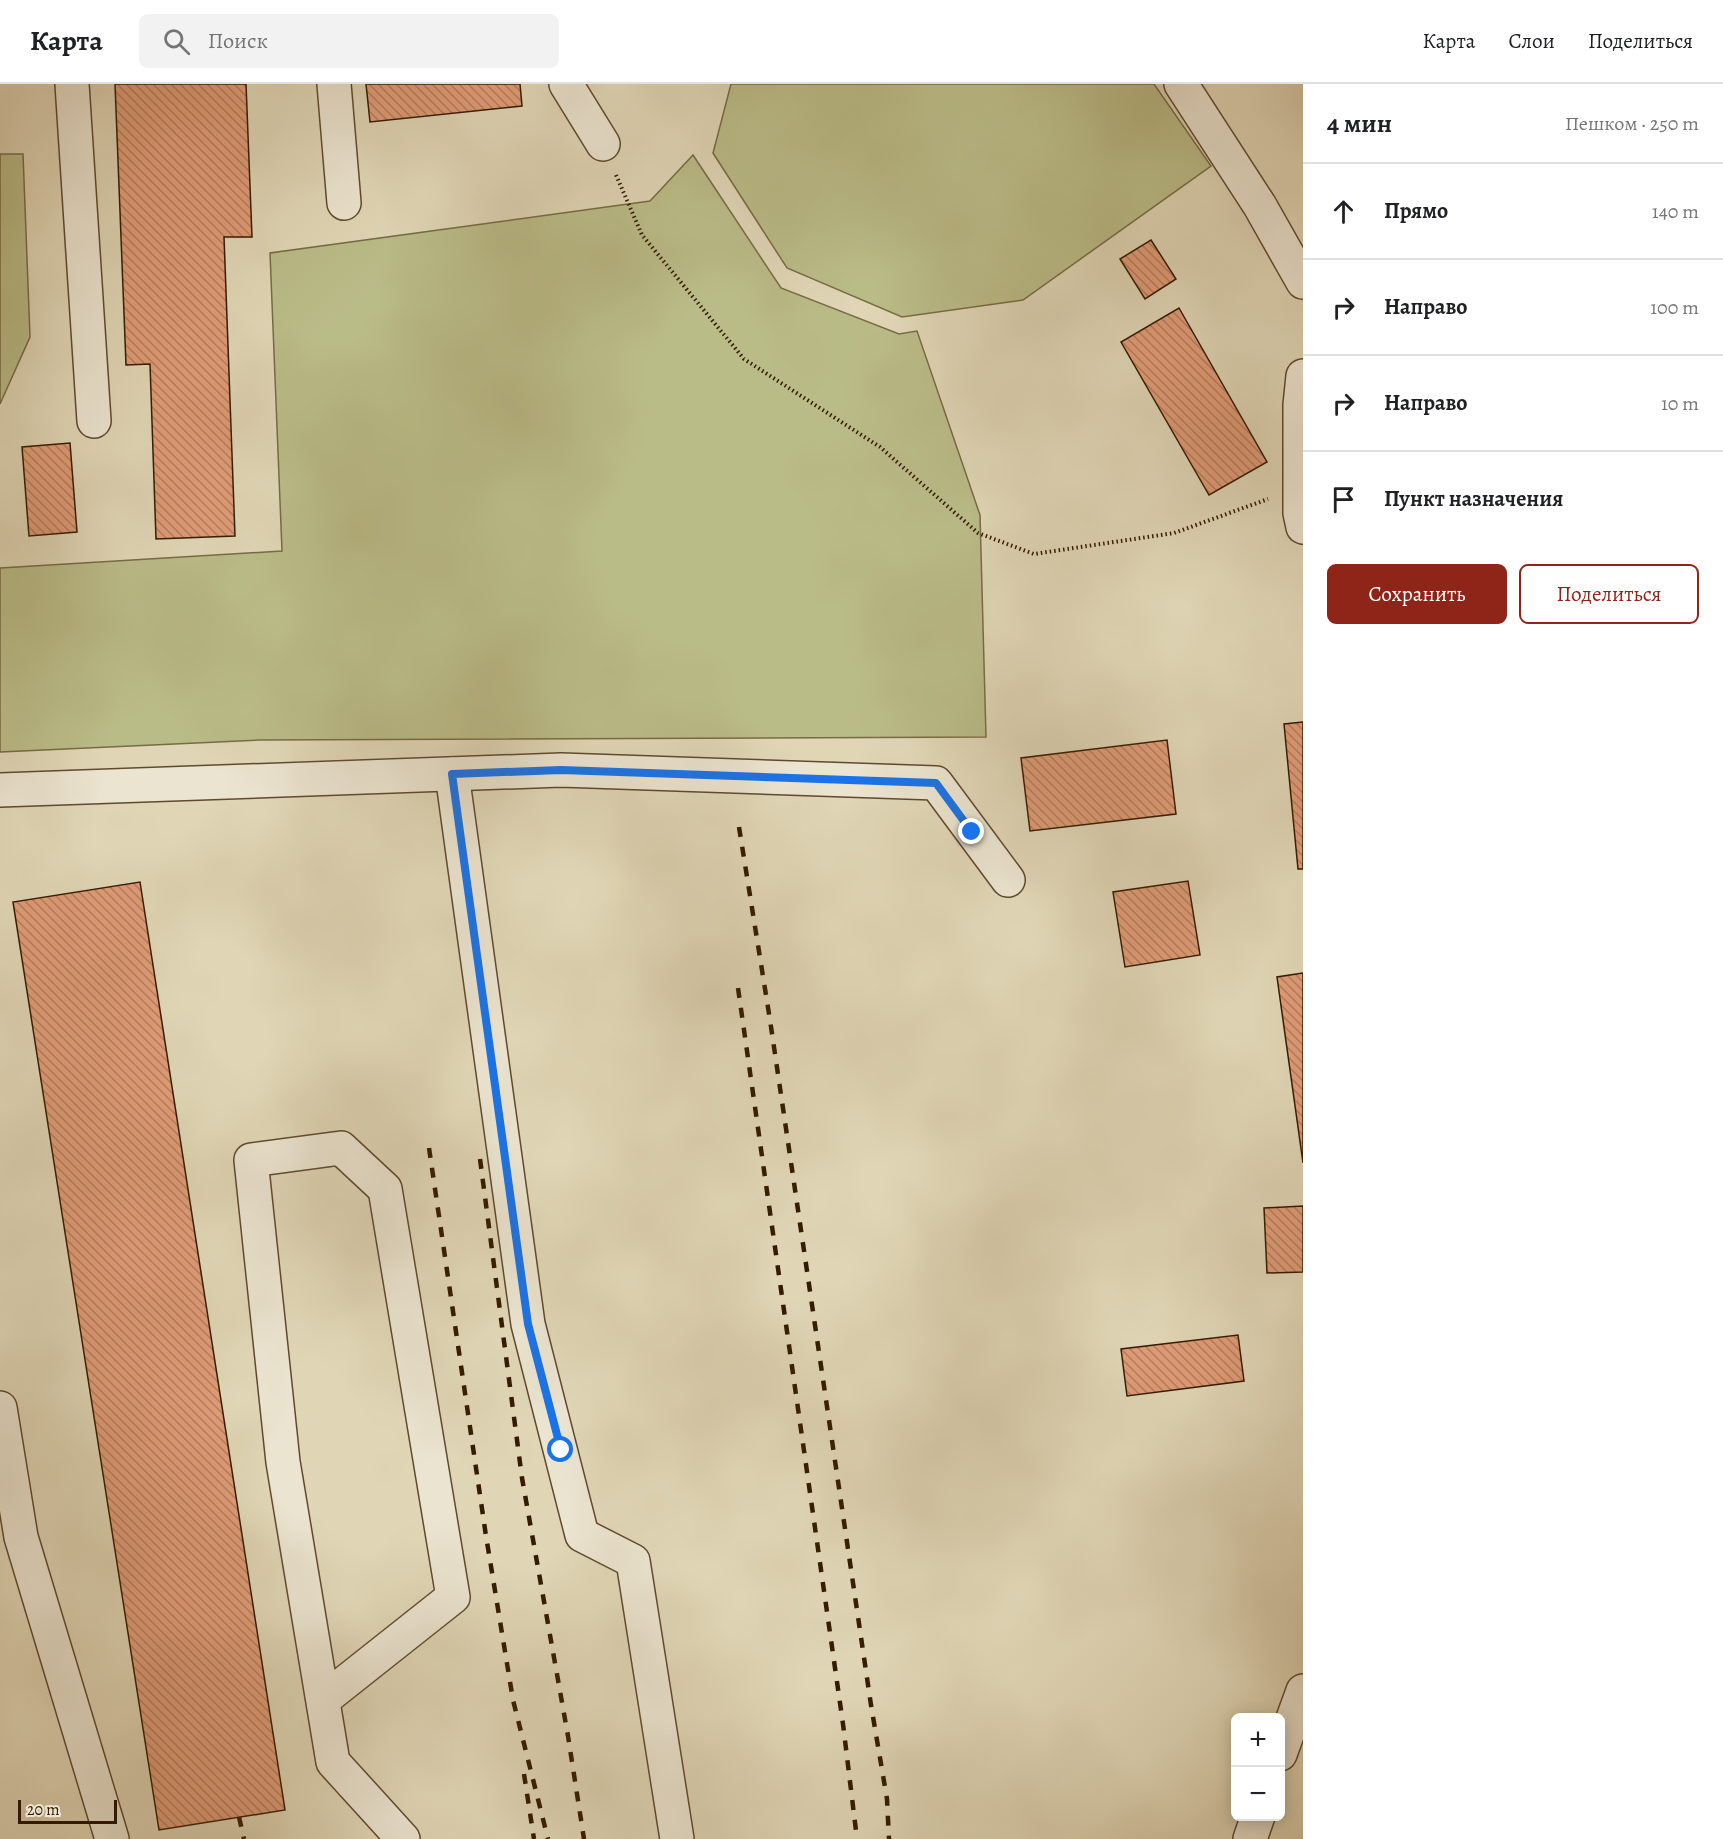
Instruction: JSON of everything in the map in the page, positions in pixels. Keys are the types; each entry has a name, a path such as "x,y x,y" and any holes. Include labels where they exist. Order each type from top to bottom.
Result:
{"street":[{"path":"72,84 94,421"},
{"path":"334,84 344,203"},
{"path":"566,84 603,144"},
{"path":"1181,84 1260,206 1303,282"},
{"path":"1303,376 1300,405 1300,513 1303,527"},
{"path":"0,790 561,770 936,783 1008,880"},
{"path":"452,774 528,1324 582,1535 633,1561 677,1839"},
{"path":"323,1700 453,1598 386,1189 341,1148 251,1160 283,1462 333,1762 403,1839"},
{"path":"0,1408 21,1537 112,1839"},
{"path":"1285,1743 1303,1691"},
{"path":"1250,1839 1256,1821"}],"path":[{"path":"603,144 642,235 744,359 880,447 978,533 1034,554 1045,553 1174,533 1300,487"}],"green space":[{"path":"731,84 1154,84 1211,166 1023,300 902,317 787,268 713,153"},
{"path":"0,154 23,154 30,337 0,404"},
{"path":"693,155 781,288 899,334 917,331 980,515 986,737 259,740 0,752 0,568 282,551 270,253 650,201"}],"building":[{"path":"115,84 246,84 252,237 224,237 235,536 156,539 150,364 126,365"},
{"path":"366,84 520,84 522,106 370,122"},
{"path":"1151,240 1176,279 1145,299 1120,259"},
{"path":"1179,308 1267,462 1209,495 1121,342"},
{"path":"70,443 77,532 29,536 22,447"},
{"path":"1303,722 1303,869 1298,869 1284,724"},
{"path":"1167,740 1176,814 1030,831 1021,758"},
{"path":"1188,881 1200,955 1125,967 1113,892"},
{"path":"140,882 285,1810 159,1830 13,902"},
{"path":"1303,973 1303,1163 1277,977"},
{"path":"1303,1206 1303,1272 1267,1273 1264,1208"},
{"path":"1238,1335 1244,1381 1127,1396 1121,1349"}],"railway":[{"path":"739,827 887,1799 889,1839"},
{"path":"738,988 843,1724 857,1839"},
{"path":"429,1148 486,1536 513,1700 548,1839"},
{"path":"480,1159 522,1478 584,1839"},
{"path":"524,1774 534,1839"},
{"path":"239,1817 244,1839"}],"route":[{"path":"561,1450 528,1324 452,774 561,770 936,783 972,832"}]}
